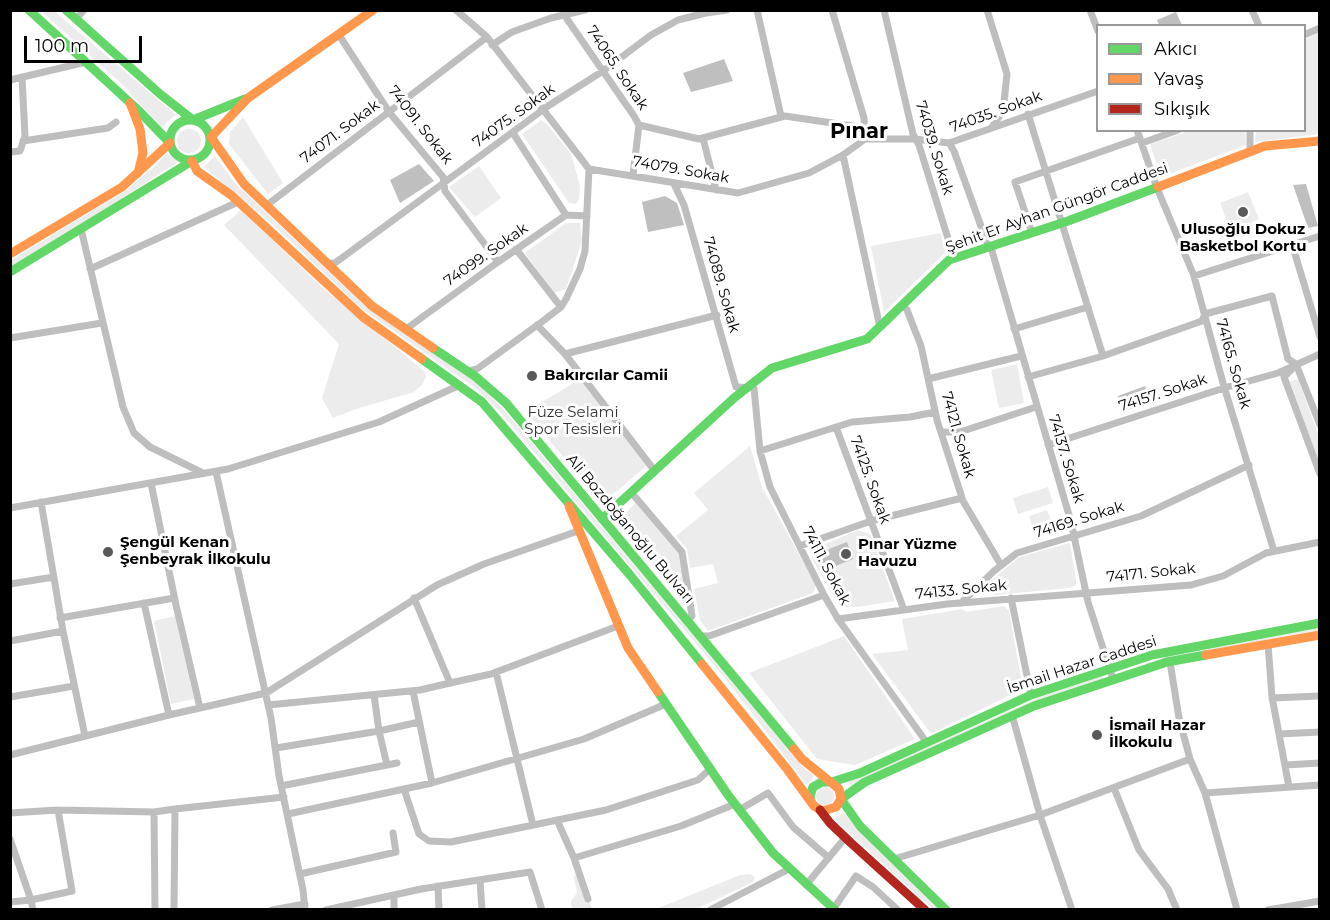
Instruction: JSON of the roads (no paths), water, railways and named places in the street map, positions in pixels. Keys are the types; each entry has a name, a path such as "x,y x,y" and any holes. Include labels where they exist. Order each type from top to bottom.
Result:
{"main road":[{"path":"29,10 130,103 170,143 178,157 192,161"},
{"path":"10,272 204,155 208,150 210,137 205,126 193,120 66,10"},
{"path":"210,137 248,98 373,10"},
{"path":"11,254 122,187 170,143 171,132 180,123 248,98"},
{"path":"130,103 140,129 142,153 138,173"},
{"name":"Ali Bozdoğanoğlu Bulvarı","path":"210,137 244,184 372,306 469,372 506,403 802,759 832,782"},
{"name":"Şehit Er Ayhan Güngör Caddesi","path":"602,519 745,388 772,368 867,339 904,306 949,260 1063,222 1265,146 1320,141"},
{"name":"Ali Bozdoğanoğlu Bulvarı","path":"192,161 197,171 238,202 363,317 482,402 645,593 811,801"},
{"path":"567,501 628,648 737,807 789,869 834,909"},
{"name":"İsmail Hazar Caddesi","path":"841,799 865,782 1152,655 1320,623"},
{"name":"İsmail Hazar Caddesi","path":"832,782 861,773 1030,695 1170,662 1320,635"},
{"path":"925,909 845,838 811,801 813,787 822,782 832,782 839,789 841,799 860,826 946,909"},
{"path":"820,810 832,810 841,799"}],"street":[{"path":"76,19 84,10"},
{"path":"456,10 487,37 589,169 585,251 580,269 561,307 477,369 469,372"},
{"path":"492,45 512,32 566,13 585,10"},
{"path":"757,10 781,116"},
{"path":"832,10 866,128 865,139"},
{"name":"74039. Sokak","path":"884,10 915,139 919,145 954,258"},
{"path":"987,10 1007,74 1003,111 992,127"},
{"path":"1090,10 1096,26"},
{"path":"1251,10 1258,24"},
{"name":"74075. Sokak","path":"327,263 335,263 651,35 678,20 724,11"},
{"name":"74065. Sokak","path":"566,13 567,20 639,125 699,139 781,116 866,128"},
{"path":"1306,35 1320,28"},
{"name":"74091. Sokak","path":"339,35 390,112 443,177 445,191 498,262"},
{"name":"74071. Sokak","path":"267,206 487,37"},
{"path":"10,80 86,62"},
{"path":"10,152 20,150 25,136 22,77"},
{"name":"74035. Sokak","path":"865,139 915,139 949,143 1096,92"},
{"path":"1029,114 1103,356"},
{"path":"23,141 108,128 117,122"},
{"path":"633,175 639,125"},
{"name":"74165. Sokak","path":"1138,132 1157,188 1194,276 1224,388 1274,551"},
{"path":"1032,233 1015,182 1171,132"},
{"path":"1250,132 1250,152"},
{"path":"513,133 566,215 586,216"},
{"path":"703,138 716,190"},
{"name":"74079. Sokak","path":"589,169 738,193 808,173 843,155 865,139"},
{"name":"74137. Sokak","path":"949,143 989,247 1014,329 1075,537 1086,593 1111,675"},
{"path":"843,155 879,323 882,326"},
{"name":"74089. Sokak","path":"674,184 684,205 736,387 745,388"},
{"path":"90,269 238,202"},
{"name":"74099. Sokak","path":"406,329 566,215"},
{"path":"81,230 123,407 134,433 150,447 204,474"},
{"path":"1194,276 1320,236"},
{"path":"1292,244 1320,337"},
{"path":"516,249 561,307"},
{"path":"1028,377 1103,356 1202,321 1205,315 1272,296 1288,359 1296,364 1320,425"},
{"name":"74121. Sokak","path":"904,306 921,346 935,412 962,498 1002,565"},
{"path":"1014,329 1088,307"},
{"path":"565,354 717,315"},
{"path":"10,338 102,323"},
{"path":"537,325 565,354 654,470"},
{"path":"1320,348 1296,364 1284,376 1320,474"},
{"name":"74157. Sokak","path":"1048,445 1224,388 1278,373 1320,354"},
{"path":"928,379 1021,356"},
{"path":"10,497 12,507 228,469 379,422 460,386"},
{"name":"74111. Sokak","path":"745,388 754,388 760,451 770,488 824,595 838,619 927,743"},
{"path":"941,432 960,432 1036,407"},
{"path":"760,451 852,422 910,417 935,412"},
{"name":"74125. Sokak","path":"836,427 904,610"},
{"name":"74169. Sokak","path":"961,603 1017,553 1141,516 1249,465"},
{"path":"216,471 266,693 305,907 272,909"},
{"path":"150,483 200,708"},
{"path":"631,492 682,552 692,616 687,621"},
{"path":"800,546 871,521 962,498"},
{"path":"41,502 60,618 85,736"},
{"path":"10,755 266,693 437,585 484,564 578,531"},
{"name":"74171. Sokak","path":"1086,593 1191,585 1223,576 1266,553 1320,542"},
{"path":"10,584 54,577"},
{"name":"74133. Sokak","path":"838,619 961,603 1086,593"},
{"path":"699,636 709,636 824,595"},
{"path":"60,618 174,598"},
{"path":"414,598 450,683"},
{"path":"1011,598 1030,695"},
{"path":"144,603 168,715"},
{"path":"268,705 413,691 450,683 496,672 618,626"},
{"path":"10,641 63,631"},
{"path":"1268,644 1272,698 1289,787"},
{"path":"1170,662 1179,718 1190,759 1205,793 1237,909"},
{"path":"496,672 533,825"},
{"path":"10,697 74,686"},
{"path":"413,691 432,783"},
{"path":"374,695 387,765"},
{"path":"1272,698 1320,696"},
{"path":"288,814 432,783 516,759 584,739 666,704"},
{"path":"1012,715 1040,815 1072,909"},
{"path":"276,748 419,722"},
{"path":"1279,734 1320,732"},
{"path":"894,859 1040,815 1190,759"},
{"path":"282,786 397,763"},
{"path":"1285,765 1320,763"},
{"path":"404,789 419,834 429,841 451,842 606,810 698,780 710,769"},
{"path":"1205,793 1320,785"},
{"path":"1114,788 1139,850 1168,889 1177,909"},
{"path":"573,858 681,826 737,807 768,793 793,827 829,858"},
{"path":"10,813 58,810 154,812 284,797"},
{"path":"174,909 175,809"},
{"path":"10,902 72,891 58,810"},
{"path":"154,812 154,909"},
{"path":"557,820 588,898"},
{"path":"300,874 396,852 393,833"},
{"path":"806,885 845,838"},
{"path":"10,839 33,909"},
{"path":"710,909 789,869"},
{"path":"326,909 349,907 438,886 530,872 542,909"},
{"path":"834,909 856,876 873,887 898,909"},
{"path":"480,880 482,909"},
{"path":"438,886 439,909"},
{"path":"394,895 394,909"},
{"path":"1268,909 1320,901"}],"place":[{"name":"Ulusoğlu Dokuz Basketbol Kortu","path":"1243,212"},
{"name":"Bakırcılar Camii","path":"532,376"},
{"name":"Şengül Kenan Şenbeyrak İlkokulu","path":"108,552"},
{"name":"Pınar Yüzme Havuzu","path":"846,554"},
{"name":"İsmail Hazar İlkokulu","path":"1097,735"}],"district":[{"name":"Pınar","path":"859,132"}],"park label":[{"name":"Füze Selami Spor Tesisleri","path":"573,422"}]}
